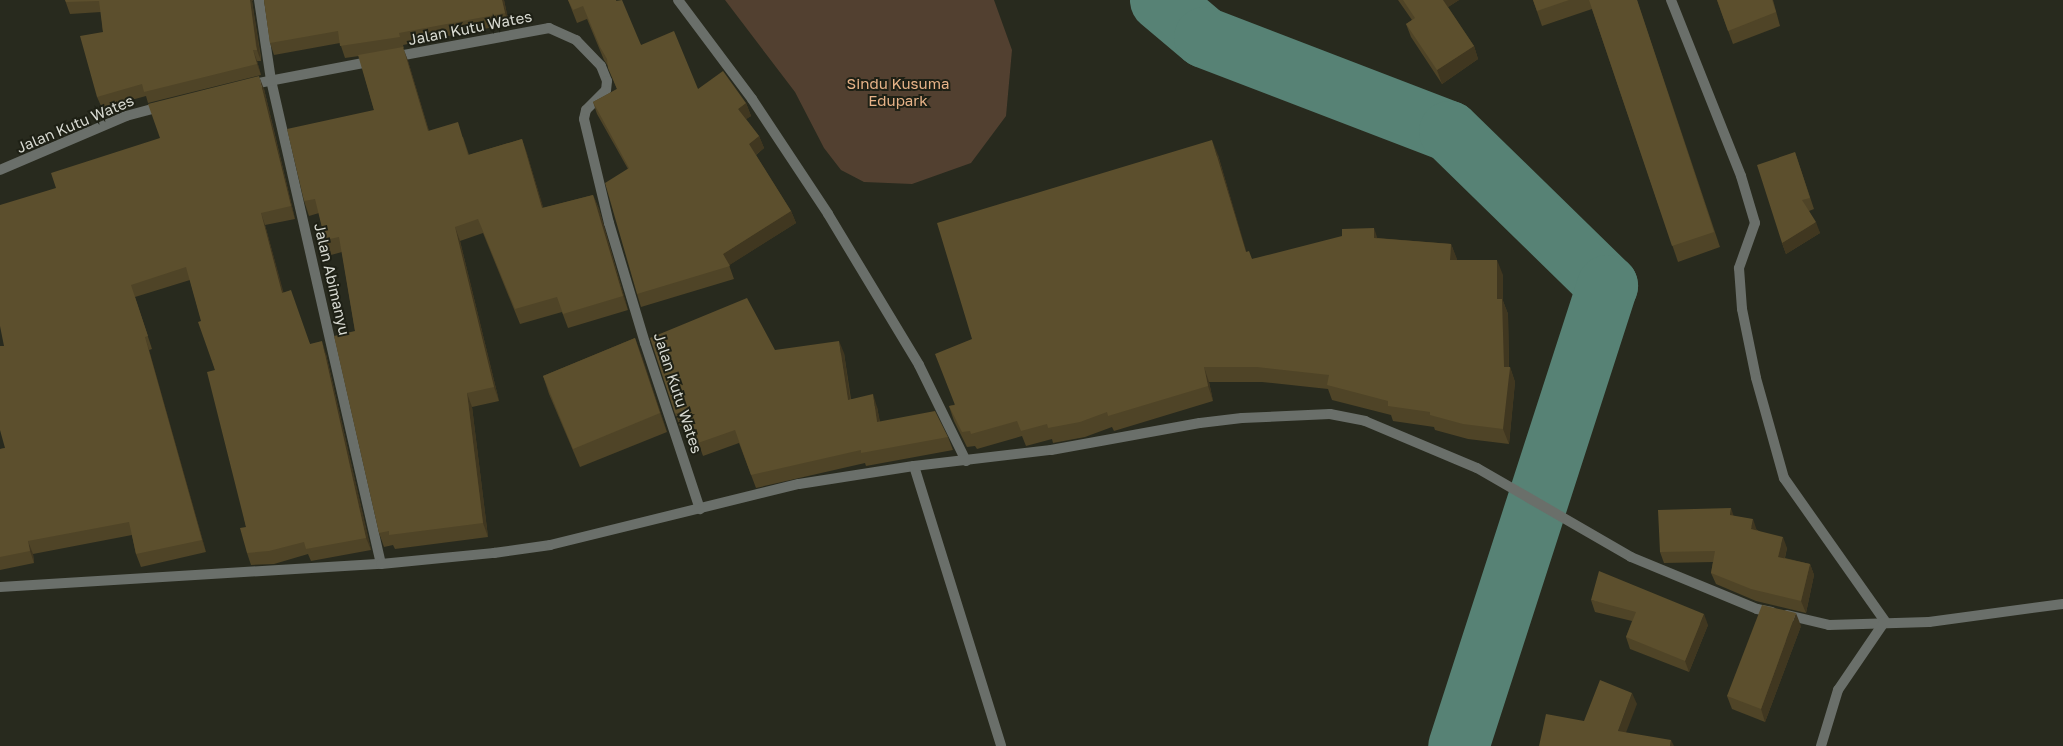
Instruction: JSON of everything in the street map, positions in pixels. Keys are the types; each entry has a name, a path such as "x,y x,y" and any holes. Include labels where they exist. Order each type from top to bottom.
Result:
{"street":[{"name":"Jalan Abimanyu","path":"259,0 271,80 381,564"},
{"path":"678,0 752,99 828,214 919,365 966,461"},
{"path":"1671,0 1741,176 1755,223 1739,268 1742,309 1756,378 1784,478 1885,621"},
{"name":"Jalan Kutu Wates","path":"233,89 271,80 549,28 576,40 601,66 606,75 606,90 586,110 584,119 609,223 645,343 700,509"},
{"name":"Jalan Kutu Wates","path":"0,170 126,116 175,103"},
{"path":"0,587 381,564 494,553 550,545 799,484 914,466 1051,450 1233,419 1330,414 1365,421 1477,468 1631,556 1757,609 1829,625 1885,621 1929,622 2063,604"},
{"path":"914,466 1001,746"},
{"path":"1821,746 1838,690 1885,621"}],"green space":[{"name":"Sindu Kusuma Edupark","path":"725,0 994,0 1012,50 1006,116 971,163 912,184 864,182 841,170 824,148 795,92"}],"building":[{"path":"65,0 250,0 257,50 253,50 257,64 144,92 142,84 97,97 80,36 103,32 99,1 66,2"},
{"path":"264,0 502,0 505,13 399,33 400,37 340,46 338,31 270,43"},
{"path":"568,0 622,0 641,45 674,31 698,89 723,71 746,103 738,109 759,136 749,144 791,211 723,254 730,266 637,294 605,183 629,168 593,102 617,89 608,68 607,59 583,6 573,10"},
{"path":"1403,0 1443,0 1474,46 1437,70 1406,24 1415,18"},
{"path":"1533,0 1569,0 1537,11"},
{"path":"1589,0 1637,0 1714,232 1672,246"},
{"path":"1717,0 1772,0 1776,12 1728,31"},
{"path":"403,47 428,131 458,122 468,155 522,139 542,208 593,195 623,296 563,314 557,297 515,309 478,219 455,227 494,387 467,393 483,523 389,535 389,531 379,533 334,336 355,331 339,237 325,240 315,199 304,201 287,129 374,110 358,55"},
{"path":"259,76 291,206 261,213 282,293 291,290 310,344 322,341 366,538 306,549 304,542 269,551 247,553 240,528 246,527 207,372 215,370 198,322 201,321 186,267 131,285 148,336 145,337 202,540 136,554 129,522 28,541 30,551 0,557 0,449 5,448 0,430 0,346 4,346 0,326 0,205 56,188 51,173 160,138 148,104"},
{"path":"1212,140 1246,252 1249,251 1252,259 1342,236 1342,229 1374,228 1374,238 1451,244 1450,260 1497,260 1497,299 1502,299 1504,367 1510,367 1503,429 1463,424 1430,415 1430,412 1388,406 1388,401 1327,385 1329,375 1257,367 1204,367 1208,386 1108,416 1107,412 1080,422 1048,428 1047,424 1021,431 1017,421 971,434 970,431 962,432 949,406 955,405 935,354 972,339 937,223"},
{"path":"1795,152 1810,198 1802,200 1816,222 1782,243 1757,165"},
{"path":"747,298 775,350 839,341 848,400 873,394 877,422 935,411 948,437 861,453 861,450 751,475 735,430 698,443 687,409 675,414 650,338"},
{"path":"635,338 660,413 573,449 543,376"},
{"path":"1731,508 1730,515 1753,519 1751,529 1783,537 1778,557 1810,564 1801,601 1751,589 1711,573 1715,551 1660,552 1658,510"},
{"path":"1599,571 1704,614 1685,661 1626,637 1636,612 1591,600"},
{"path":"1762,605 1796,613 1761,709 1727,696"},
{"path":"1600,680 1632,693 1618,731 1671,740 1670,746 1539,746 1546,714 1584,721"}],"waterway":[{"path":"1160,0 1204,37 1449,131 1607,285 1458,746"}]}
